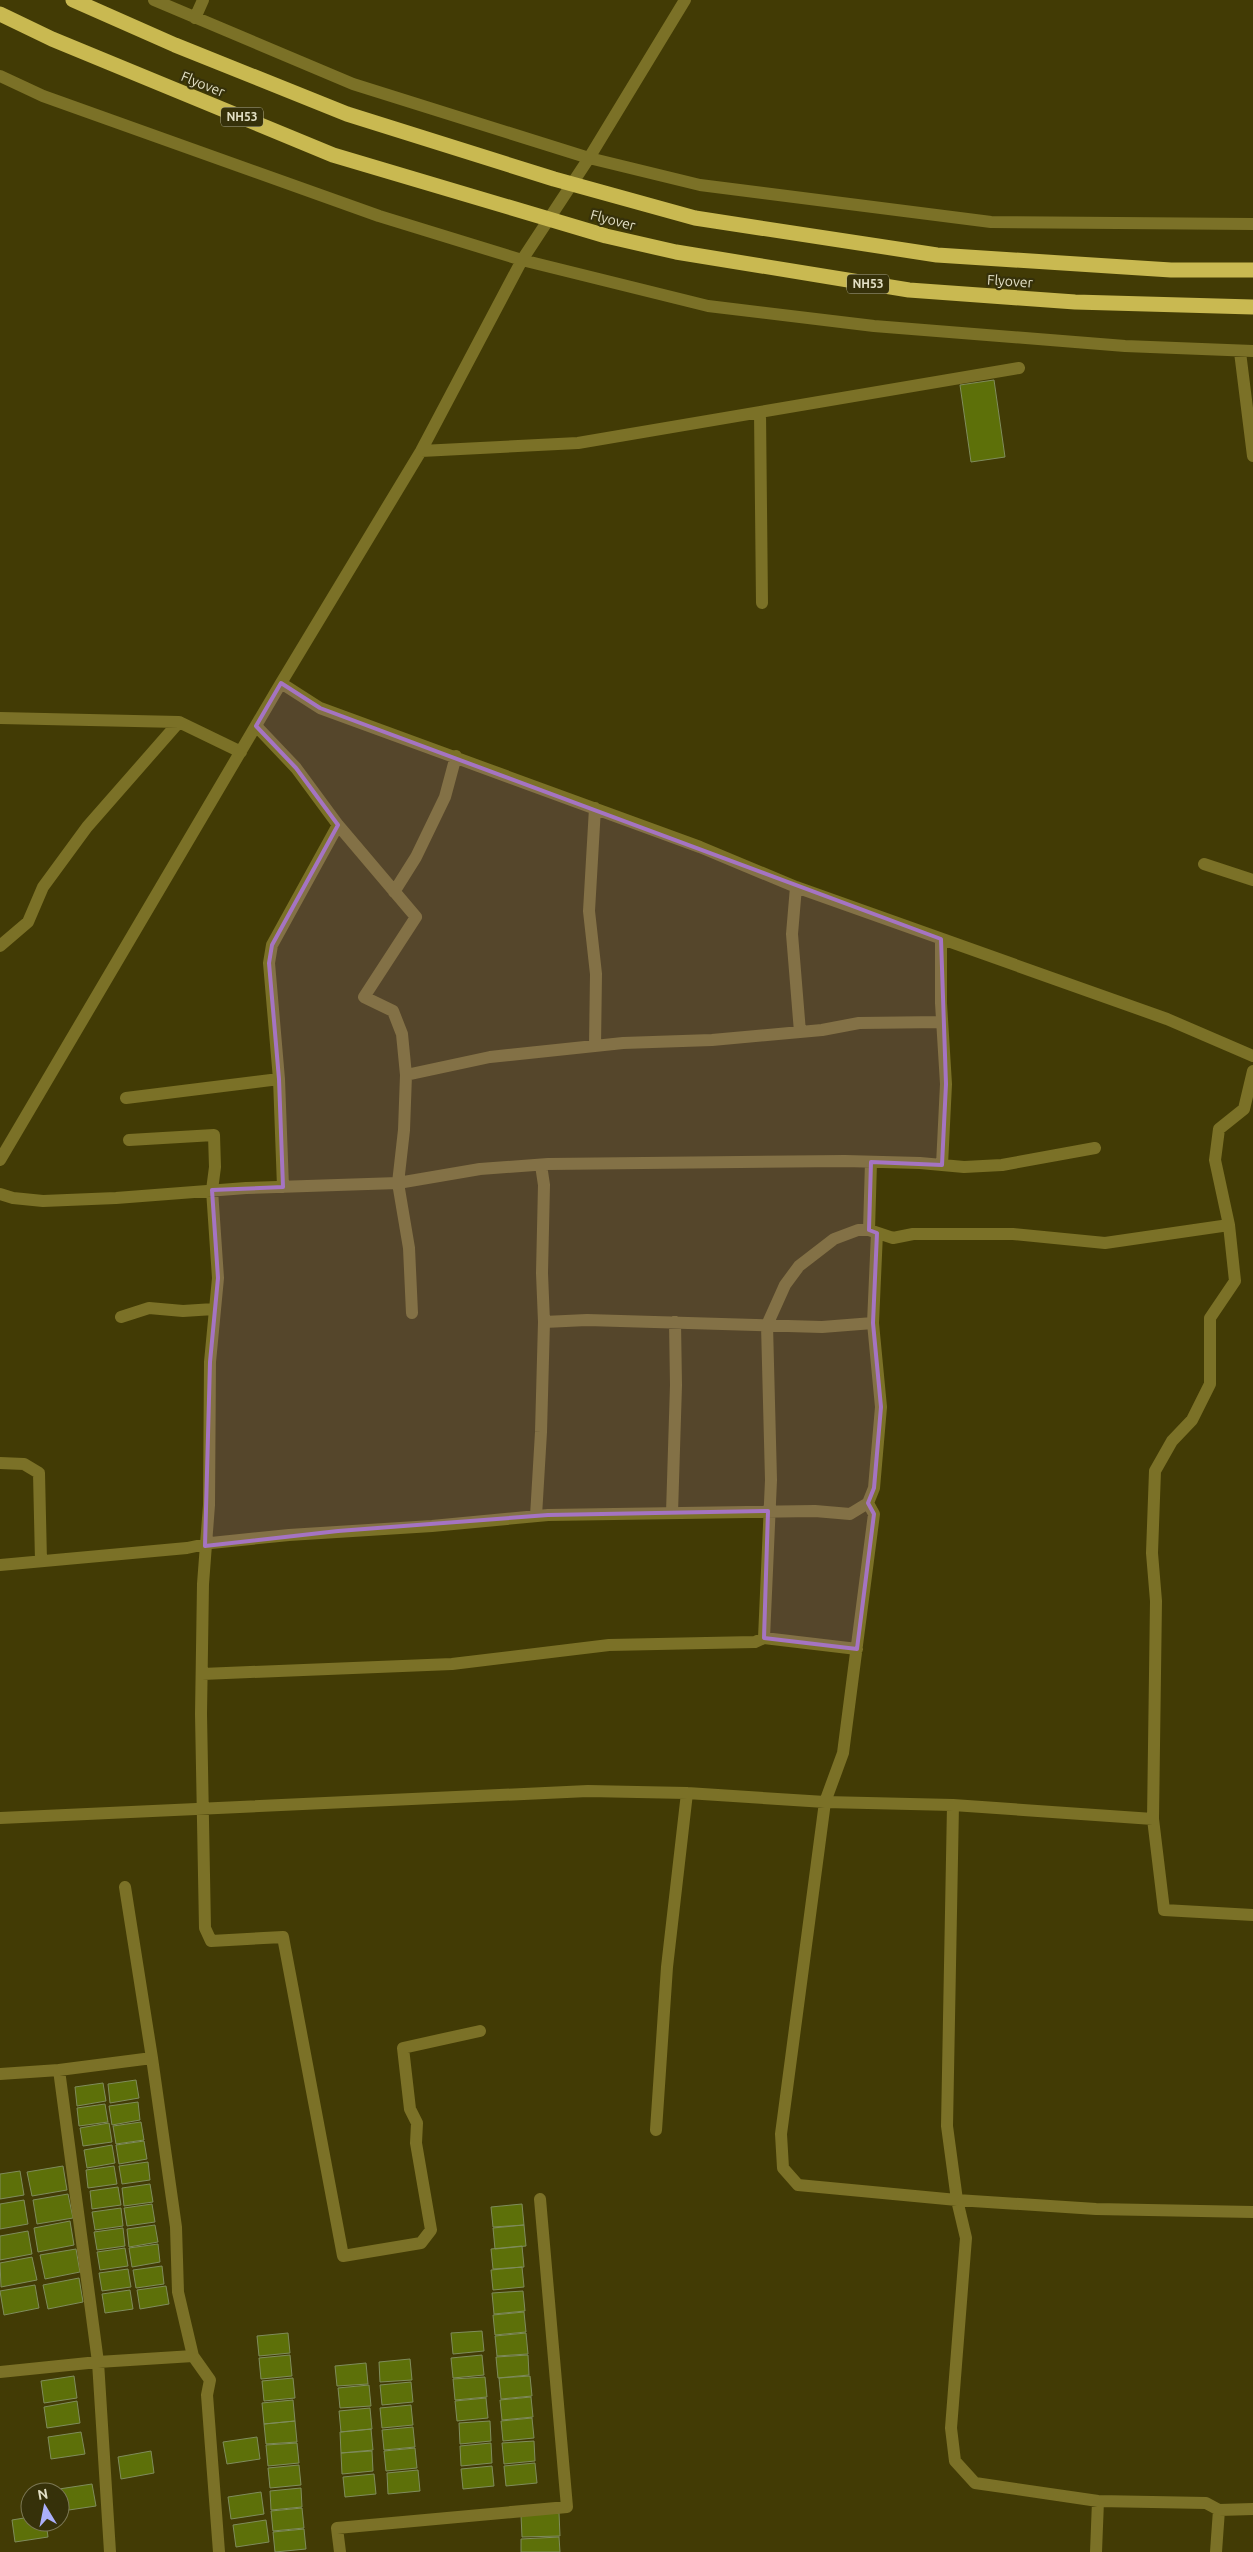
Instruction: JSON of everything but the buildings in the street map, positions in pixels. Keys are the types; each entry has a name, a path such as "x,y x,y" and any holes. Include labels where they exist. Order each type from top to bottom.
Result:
{"highway":[{"name":"Flyover","path":"73,0 175,45 347,114 554,179 695,218 937,255 1171,270 1253,270"},
{"name":"Flyover","path":"0,14 52,39 333,155 606,236 676,252 909,290 1076,302 1253,307"}],"street":[{"path":"154,0 353,84 589,158 700,185 992,222 1253,224"},
{"path":"195,18 204,0"},
{"path":"0,1160 281,683 421,451 522,260 589,158 685,0"},
{"path":"0,76 43,96 360,210 522,260 708,306 874,326 1125,346 1247,351 1253,456"},
{"path":"421,451 578,443 1019,368"},
{"path":"760,412 762,603"},
{"path":"281,683 320,708 456,756 700,847 796,886 1167,1019 1253,1056"},
{"path":"0,718 179,722 241,752"},
{"path":"0,946 28,922 43,887 87,828 179,722"},
{"path":"256,726 296,768 338,825 416,917 364,997 393,1011 402,1034 406,1075 404,1130 398,1183 409,1248 412,1313"},
{"path":"394,892 416,857 445,797 456,756"},
{"path":"594,808 589,911 596,974 595,1046"},
{"path":"283,1186 280,1079 269,963 272,945 338,825"},
{"path":"1204,864 1253,880"},
{"path":"796,886 792,934 800,1032"},
{"path":"941,939 942,1022 946,1084 942,1165"},
{"path":"406,1075 490,1057 595,1046 712,1040 800,1032 859,1023 942,1022"},
{"path":"1253,1071 1244,1109 1219,1129 1215,1160 1229,1225 1235,1281 1210,1318 1210,1384 1192,1420 1172,1441 1155,1471 1152,1553 1156,1601 1153,1818 1164,1910 1253,1915"},
{"path":"126,1098 280,1079"},
{"path":"128,1140 214,1135 215,1167 212,1190 218,1278 214,1309 209,1398 209,1505 205,1546 202,1674 201,1809 205,1928 211,1941 283,1937 343,2256 421,2242 431,2230 416,2143 418,2123 410,2109 402,2048 480,2031"},
{"path":"0,1194 12,1198 43,1201 283,1186 398,1183 480,1169 541,1165 871,1162 964,1167 1002,1165 1095,1148"},
{"path":"0,1565 205,1546 211,1543 289,1535 432,1526 536,1516 768,1512 850,1514 868,1502 874,1488 881,1407 873,1323 871,1162"},
{"path":"536,1516 541,1432 544,1322 542,1273 544,1185 541,1165"},
{"path":"764,1638 768,1512 771,1480 767,1325 785,1285 799,1266 834,1239 858,1230 873,1231 893,1238 913,1234 1013,1234 1105,1243 1229,1225"},
{"path":"121,1316 149,1308 183,1311 214,1309"},
{"path":"544,1322 588,1320 822,1327 873,1323"},
{"path":"672,1513 676,1385 675,1322"},
{"path":"0,1463 24,1464 39,1474 41,1561"},
{"path":"868,1502 874,1514 857,1648 843,1754 825,1802 780,2134 783,2168 798,2185 956,2200 1096,2209 1253,2212"},
{"path":"202,1674 452,1664 609,1645 755,1642 764,1638 857,1648"},
{"path":"0,1818 588,1792 687,1793 825,1802 953,1805 1153,1818"},
{"path":"656,2130 667,1967 687,1793"},
{"path":"953,1805 947,2126 956,2200 966,2238 951,2428 955,2461 975,2483 1098,2501 1206,2503 1219,2510 1253,2509"},
{"path":"124,1887 152,2058 176,2227 178,2292 193,2356 210,2380 207,2395 219,2552"},
{"path":"0,2074 59,2070 152,2058"},
{"path":"59,2070 98,2362 110,2552"},
{"path":"340,2552 337,2528 567,2507 540,2199"},
{"path":"0,2372 98,2362 193,2356"},
{"path":"1096,2552 1098,2501"},
{"path":"1216,2552 1219,2510"}],"highlighted area":[{"path":"281,683 320,708 941,939 946,1084 942,1165 871,1162 869,1230 877,1233 873,1323 881,1407 874,1488 868,1503 874,1514 857,1649 764,1638 768,1511 548,1515 338,1531 205,1546 210,1362 218,1278 212,1190 283,1187 279,1079 269,963 272,945 338,825 296,768 256,726"}]}
